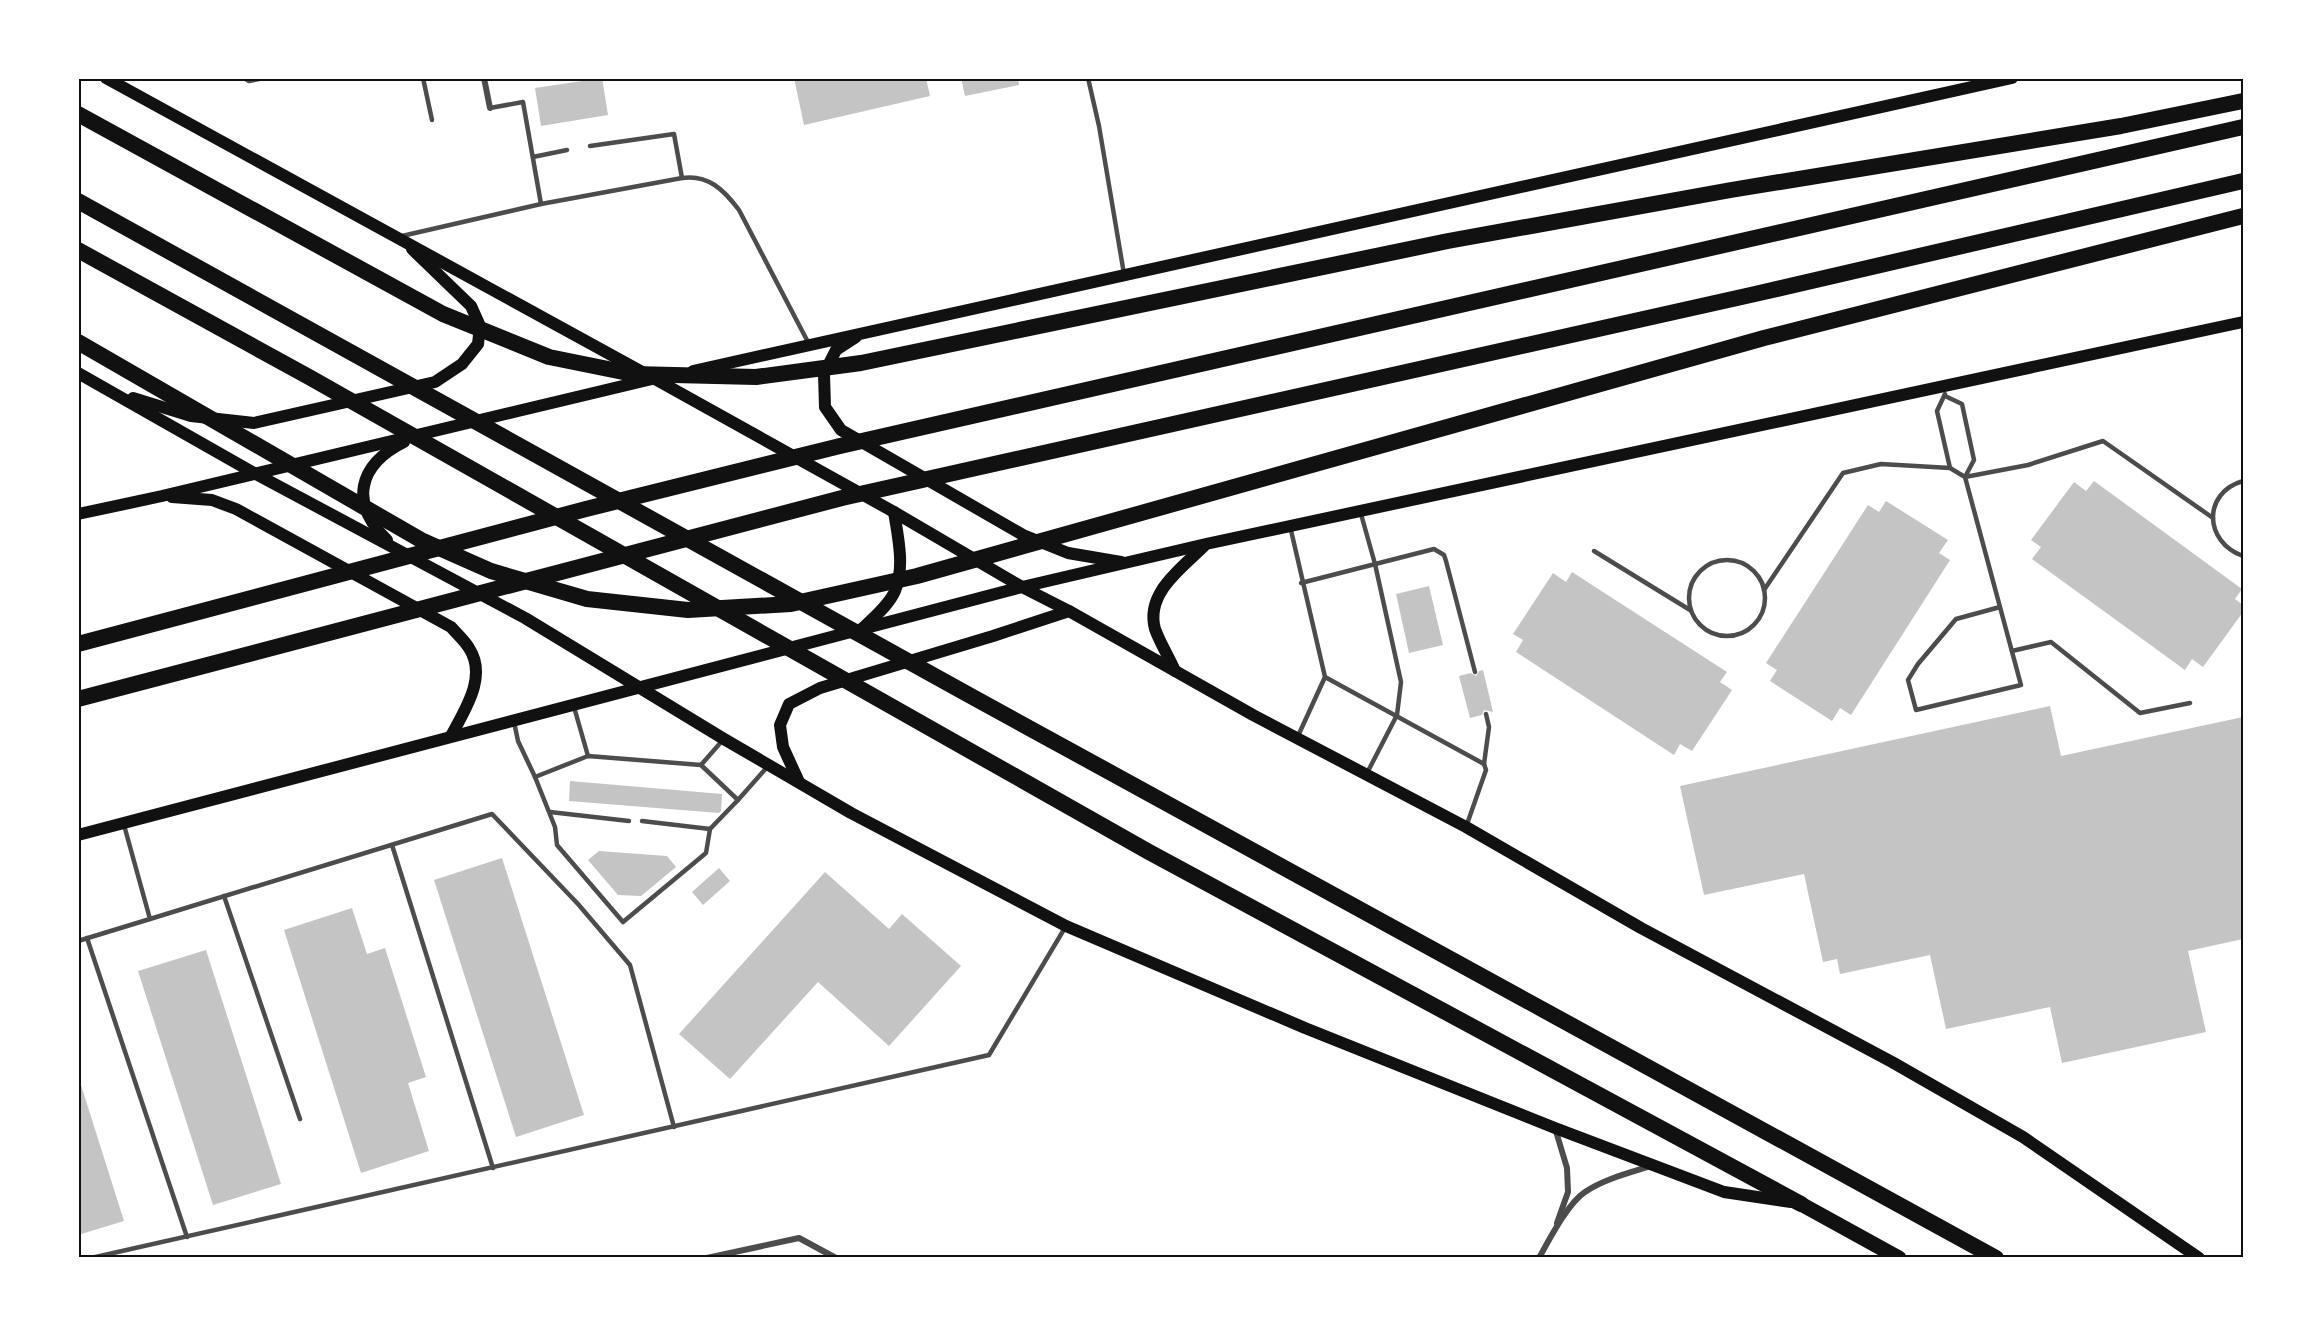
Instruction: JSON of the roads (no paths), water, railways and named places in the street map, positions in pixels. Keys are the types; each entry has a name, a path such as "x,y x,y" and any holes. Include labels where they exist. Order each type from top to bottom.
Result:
{"highway":[{"path":"78,114 442,314 549,357 633,374 756,377 861,363 1448,241 1731,190 2121,126 2243,101"},
{"path":"78,644 586,509 840,446 2243,127"},
{"path":"78,699 842,498 1755,294 2243,181"},
{"path":"78,201 969,695 1996,1258"},
{"path":"78,342 421,540 490,571 587,599 688,610 791,604 918,576 1764,338 2243,216"},
{"path":"78,250 309,377 1149,852 1801,1204"}],"main road":[{"path":"106,78 655,379 894,512 1022,587 1069,610 1297,738 1466,827 1641,928 1892,1062 2023,1137 2199,1258"},
{"path":"78,513 162,496 421,433 862,332 2012,78"},
{"path":"112,392 191,416 254,423 435,382 462,364 478,344 480,326 471,306 399,237"},
{"path":"78,835 1022,587 1360,511 1945,390 2243,322"},
{"path":"862,332 836,350 824,374 825,407 841,430 1023,535 1068,553 1126,563"},
{"path":"78,373 254,473 525,618 724,739 861,818 1066,926 1305,1028 1555,1128 1724,1192 1801,1204 1899,1258"},
{"path":"396,549 380,534 369,517 365,503 365,477 380,457 421,433"},
{"path":"162,496 212,500 236,509 451,627 470,650 476,672 473,694 451,736"},
{"path":"863,628 885,606 895,591 900,543 894,512"},
{"path":"1175,671 1155,629 1152,612 1156,598 1170,579 1206,544"},
{"path":"799,782 783,747 780,725 789,704 820,688 993,636 1069,610"}],"street":[{"path":"484,78 490,108"},
{"path":"1555,1128 1567,1168 1568,1192 1556,1228"},
{"path":"1539,1258 1556,1228 1583,1193 1613,1178 1653,1165"},
{"path":"707,1258 799,1238 836,1258"}],"lane":[{"path":"244,78 249,81 264,78"},
{"path":"423,78 432,120"},
{"path":"1088,78 1099,126 1124,274"},
{"path":"490,108 523,102 541,204"},
{"path":"590,146 674,134 682,178"},
{"path":"533,157 567,150"},
{"path":"399,237 541,204 693,176 703,178 726,193 739,210 810,344"},
{"path":"1950,468 1937,411 1945,390 1962,404 1974,460 1965,477 2021,685 1916,710 1908,680 1918,664 1956,620 2000,608"},
{"path":"1764,590 1843,473 1881,464 1950,468 1965,477 2028,465 2103,441 2212,518"},
{"path":"2243,481 2230,486 2220,495 2212,518 2221,542 2230,550 2243,555"},
{"path":"1360,511 1375,564 1401,682 1397,715 1366,775"},
{"path":"1290,526 1326,677 1297,738"},
{"path":"1302,583 1434,549 1443,555 1475,672"},
{"path":"1594,551 1690,610"},
{"path":"1717,560 1741,562 1752,569 1760,579 1764,590 1765,603 1761,615 1753,625 1736,634 1717,635 1706,630 1696,621 1690,610 1688,598 1690,585 1696,574 1717,560"},
{"path":"2012,651 2051,642 2140,713 2190,703"},
{"path":"1326,677 1484,764"},
{"path":"573,704 588,756"},
{"path":"1466,827 1486,770 1484,764 1489,727 1486,714"},
{"path":"514,719 518,741 555,827 557,845 623,922 706,853 710,829 769,765"},
{"path":"701,765 724,739"},
{"path":"535,777 588,756 701,765 738,800"},
{"path":"549,812 629,821"},
{"path":"78,941 492,814 578,904 630,965 674,1127"},
{"path":"642,821 710,829"},
{"path":"123,823 150,918"},
{"path":"392,845 493,1168"},
{"path":"224,896 300,1119"},
{"path":"91,1258 989,1055 1066,926"},
{"path":"87,938 187,1237"}]}
